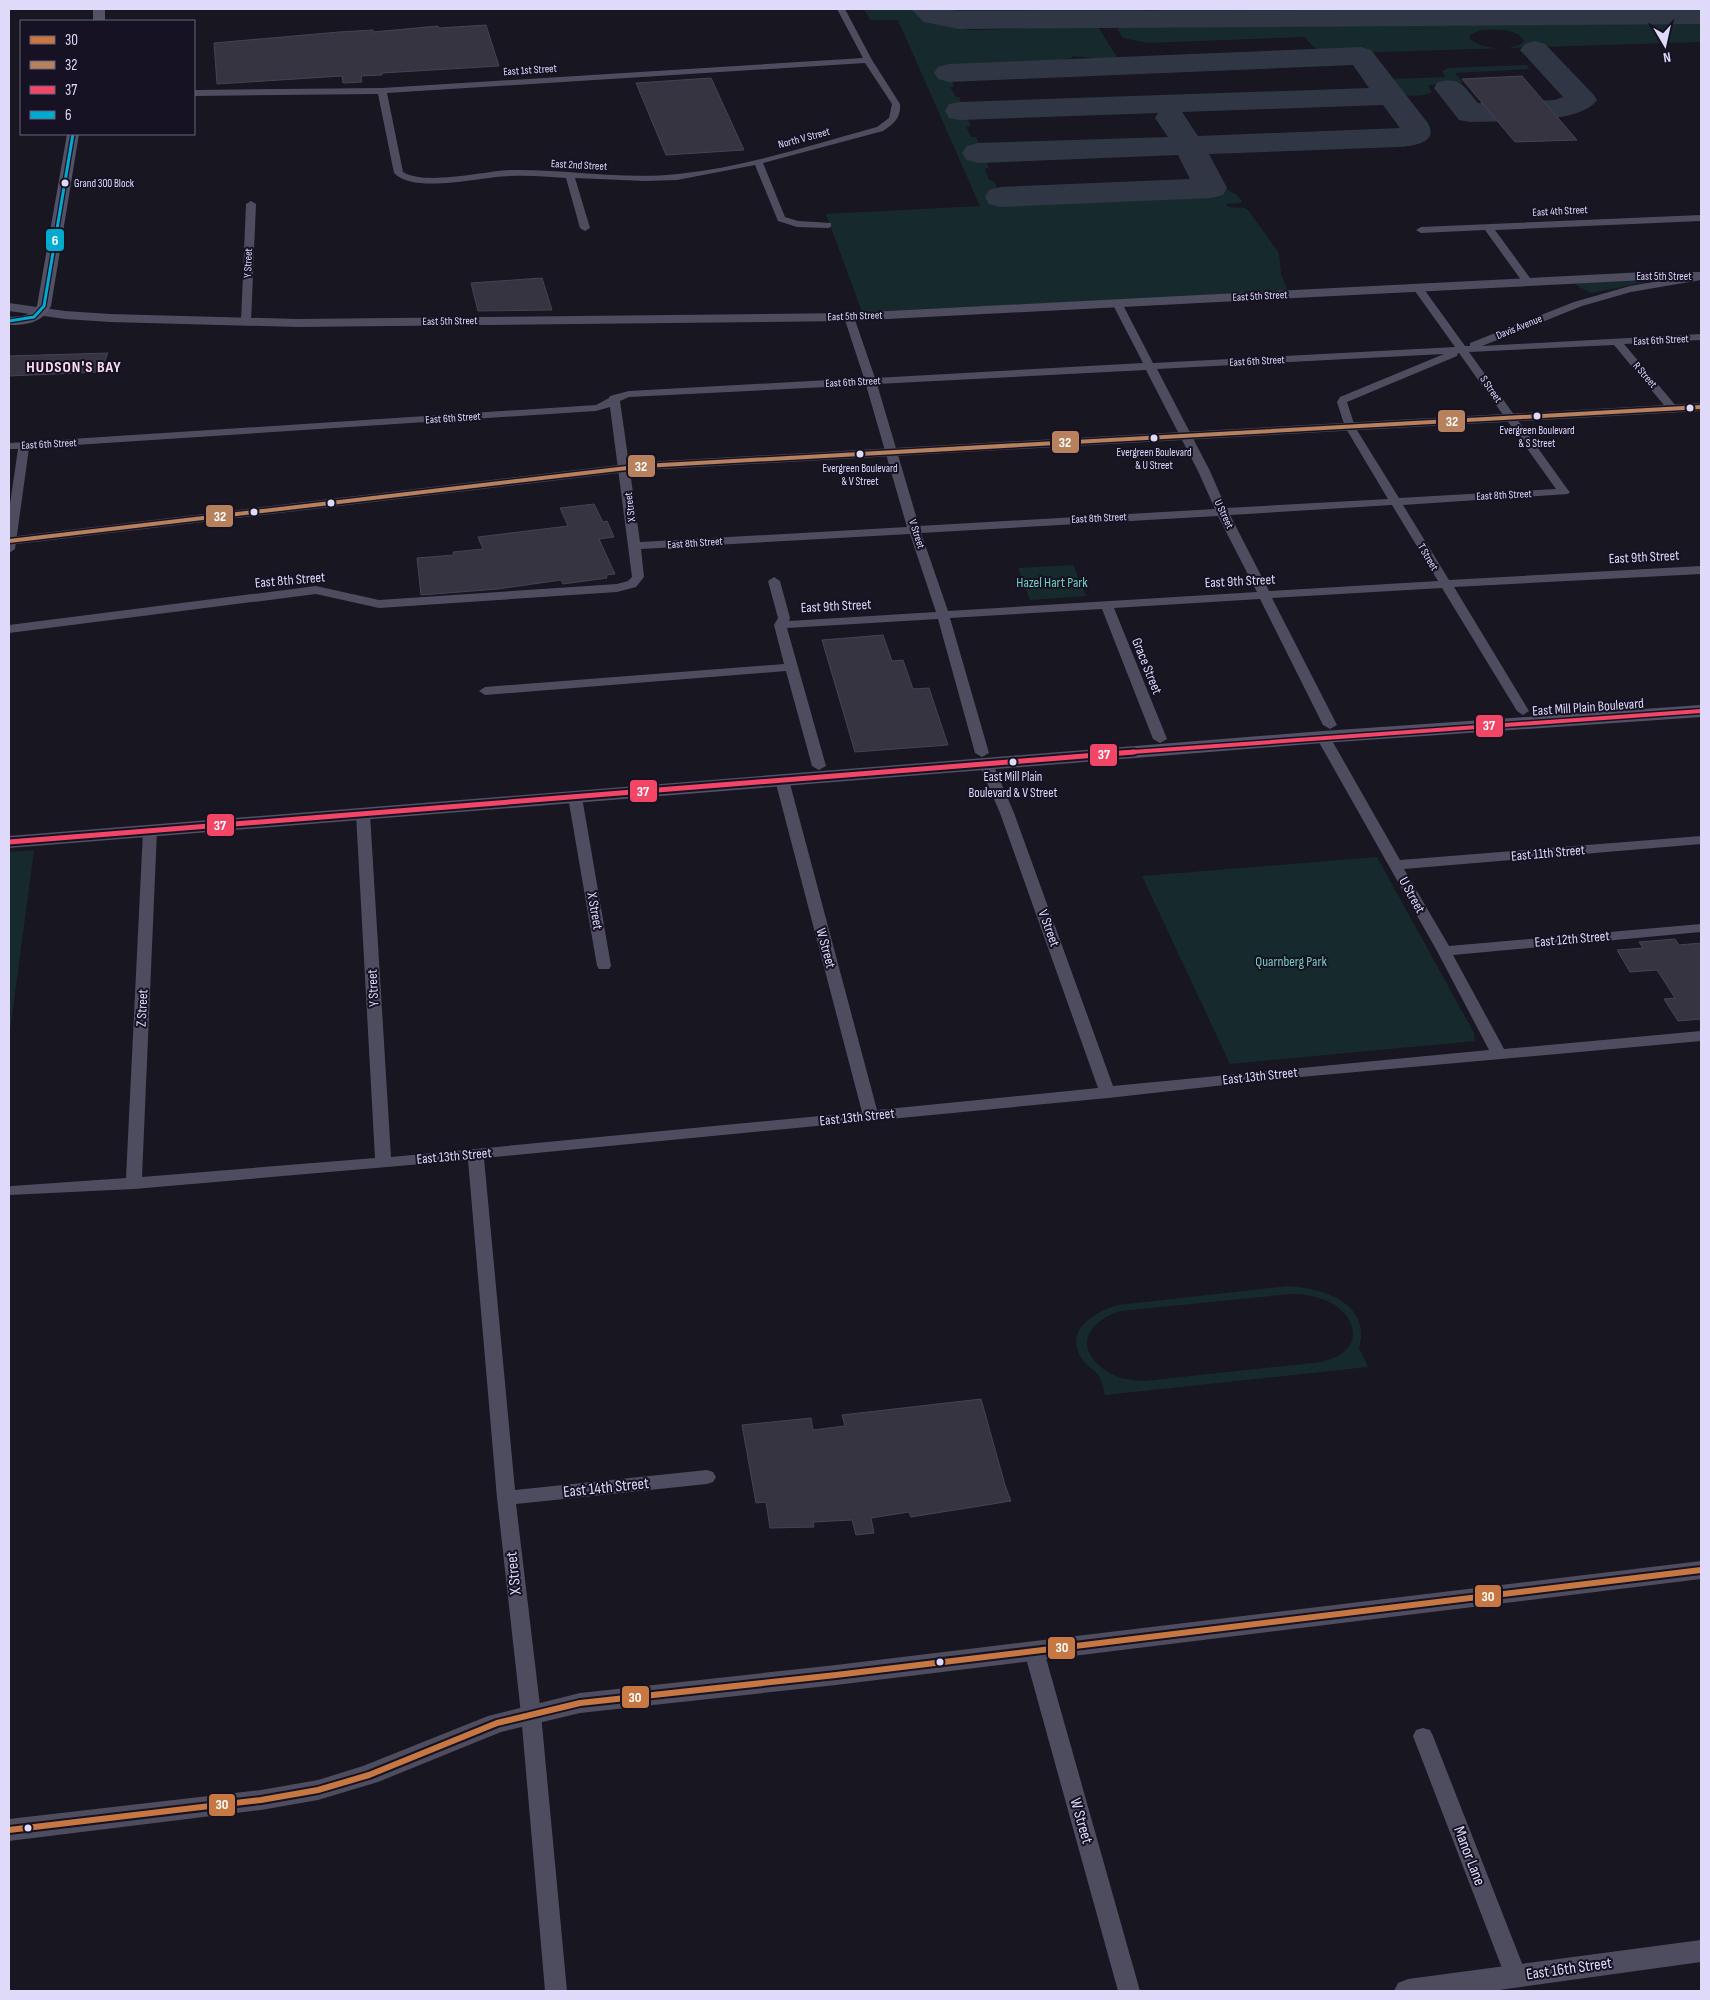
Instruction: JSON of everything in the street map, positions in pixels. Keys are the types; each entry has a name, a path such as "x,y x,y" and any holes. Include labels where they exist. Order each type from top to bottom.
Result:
{"main road":[{"path":"9,321 29,320 42,312 73,135"},
{"name":"East Mill Plain Boulevard","path":"9,830 820,766 984,758 1326,731 1523,711 1701,699"},
{"name":"East Mill Plain Boulevard","path":"9,842 782,780 1160,739 1701,711"}],"street":[{"name":"North V Street","path":"758,162 880,129 893,121 896,104 868,60 841,9"},
{"name":"East 1st Street","path":"195,93 382,91 868,60"},
{"name":"East 2nd Street","path":"382,91 399,173 408,179 428,181 511,174 646,178 677,177 758,162"},
{"path":"758,162 781,219 796,224 828,226"},
{"path":"570,176 584,228"},
{"name":"Y Street","path":"246,322 251,204"},
{"name":"East 4th Street","path":"1421,230 1701,218"},
{"path":"1488,227 1528,282"},
{"name":"East 5th Street","path":"9,307 110,318 246,322 849,317 1645,276 1701,276"},
{"name":"Davis Avenue","path":"1344,400 1578,304 1630,289 1701,276"},
{"name":"S Street","path":"1418,287 1564,492"},
{"name":"U Street","path":"1117,303 1186,436 1264,595 1326,731 1396,865 1499,1054"},
{"name":"V Street","path":"849,317 892,452 914,529 943,615 984,758 1007,812 1108,1093"},
{"name":"East 6th Street","path":"9,446 596,408 607,406 614,398 629,394 1701,337"},
{"name":"R Street","path":"1617,342 1672,408"},
{"name":"X Street","path":"614,398 626,468 635,546 638,577 632,584"},
{"name":"T Street","path":"1344,400 1342,402 1343,408 1350,427 1523,711"},
{"path":"24,446 9,544 626,468 684,463 1701,406"},
{"name":"East 8th Street","path":"635,546 1564,492"},
{"name":"East 9th Street","path":"780,625 1639,572 1701,570"},
{"path":"774,581 784,618 780,625 820,766"},
{"name":"East 8th Street","path":"9,629 316,590 332,591 357,601 379,604 616,588 632,584"},
{"name":"Grace Street","path":"1106,604 1160,739"},
{"path":"485,691 792,667"},
{"name":"W Street","path":"782,780 870,1116"},
{"name":"X Street","path":"575,797 604,966"},
{"name":"Y Street","path":"363,814 383,1162"},
{"name":"Z Street","path":"134,1184 150,831"},
{"name":"East 11th Street","path":"1396,865 1701,840"},
{"name":"East 12th Street","path":"1444,951 1701,928"},
{"name":"East 13th Street","path":"10,1191 134,1184 476,1154 1108,1093 1240,1078 1701,1036"},
{"name":"X Street","path":"476,1154 506,1498 531,1714 556,1991"},
{"name":"East 14th Street","path":"506,1498 707,1477"},
{"path":"9,1830 261,1800 318,1790 369,1775 497,1723 580,1703 1034,1651 1701,1570"},
{"name":"W Street","path":"1034,1651 1129,1991"},
{"name":"Manor Lane","path":"1423,1736 1516,1976"},
{"name":"East 16th Street","path":"1408,1991 1701,1951"}],"green space":[{"path":"864,9 917,9 925,17 969,30 1020,29 1041,22 1078,22 1098,27 1120,62 1118,64 1090,65 1087,63 1096,62 1093,58 1072,56 1072,58 1062,60 1066,63 1076,63 1077,66 1017,69 1014,65 1005,66 1006,69 998,69 994,66 985,67 985,70 977,70 973,66 964,66 965,70 948,72 949,75 956,75 957,78 951,78 954,87 950,87 956,97 959,97 962,105 958,107 963,117 967,117 971,126 966,127 971,137 976,137 980,147 975,148 980,158 985,158 989,168 985,169 989,180 994,181 1002,199 1020,199 1023,204 1034,204 1032,198 1228,190 1237,195 1242,201 1241,203 1226,204 1228,207 1245,208 1248,210 1279,253 1281,274 1287,289 1282,292 862,312 826,214 980,206 898,20 870,20"},
{"path":"932,9 1144,9 1142,15 1137,16 956,17 939,15"},
{"path":"1157,9 1701,9 1701,14 1187,16 1162,15"},
{"path":"1701,19 1701,42 1506,48 1519,45 1524,41 1517,34 1505,30 1492,29 1481,30 1471,34 1469,38 1480,45 1502,48 1334,53 1318,50 1305,37 1148,43 1123,38 1117,29 1128,23 1145,21"},
{"path":"1526,65 1530,69 1455,73 1463,83 1428,85 1432,92 1412,96 1400,92 1390,79 1445,77 1442,71 1448,68"},
{"path":"1656,280 1592,293 1579,287 1574,282"},
{"name":"Hazel Hart Park","path":"1073,565 1086,596 1030,600 1018,568"},
{"path":"34,850 9,1039 9,852"},
{"name":"Quarnberg Park","path":"1377,857 1474,1033 1475,1041 1230,1064 1142,876"},
{"path":"1288,1286 1316,1290 1342,1301 1351,1309 1358,1320 1361,1332 1359,1348 1368,1367 1105,1395 1099,1376 1080,1356 1076,1346 1077,1337 1080,1329 1093,1316 1118,1305","holes":["1291,1294 1322,1299 1330,1302 1343,1312 1349,1319 1353,1334 1346,1350 1334,1358 1322,1362 1144,1381 1122,1378 1110,1373 1098,1364 1091,1356 1087,1347 1088,1338 1099,1322 1121,1311"]}],"building":[{"path":"486,25 499,66 382,73 382,75 361,76 362,82 343,83 342,76 217,84 214,43 339,32 373,30 373,32 438,26 439,28"},
{"path":"1522,76 1577,140 1515,142 1462,79"},
{"path":"711,78 744,150 666,155 636,83"},
{"path":"542,278 552,310 478,311 471,283"},
{"path":"108,353 100,372 9,376 9,356"},
{"path":"594,504 603,522 607,521 614,537 599,539 615,574 606,575 607,578 563,584 561,580 498,589 421,595 417,558 454,555 453,552 483,549 478,537 568,526 560,508"},
{"path":"883,635 892,661 903,660 913,689 929,688 948,745 855,752 822,640"},
{"path":"1675,939 1679,945 1701,943 1701,1019 1678,1021 1664,999 1675,998 1657,970 1630,972 1617,950 1643,948 1639,942"},
{"path":"981,1399 1011,1501 911,1517 909,1512 871,1518 874,1533 856,1535 852,1520 813,1522 814,1527 770,1528 766,1502 756,1503 742,1425 811,1418 813,1430 845,1426 842,1415"}],"taxiway":[{"path":"925,9 934,16 959,20 1701,16"},
{"path":"1449,88 1470,113 1560,109 1582,100 1535,50"},
{"path":"949,73 1361,56 1416,129 1416,133 1408,137 1398,138 1188,145"},
{"path":"960,111 1391,96"},
{"path":"1170,118 1188,145"},
{"path":"978,153 1188,145"},
{"path":"1001,197 1211,188 1188,145"}],"transit line":[{"name":"6","path":"9,321 34,317 44,306 73,135"},
{"name":"32","path":"9,541 644,466 1701,407"},
{"name":"37","path":"9,842 1323,737 1701,711"},
{"name":"30","path":"9,1830 261,1800 318,1790 369,1775 497,1723 580,1703 836,1675 1701,1570"}],"place":[{"name":"Grand 300 Block","path":"65,183"},
{"name":"Evergreen Boulevard & S Street","path":"1537,416"},
{"name":"Evergreen Boulevard & U Street","path":"1154,438"},
{"name":"Evergreen Boulevard & V Street","path":"860,454"},
{"name":"East Mill Plain Boulevard & V Street","path":"1013,762"}],"district":[{"name":"HUDSON'S BAY","path":"74,367"}]}
